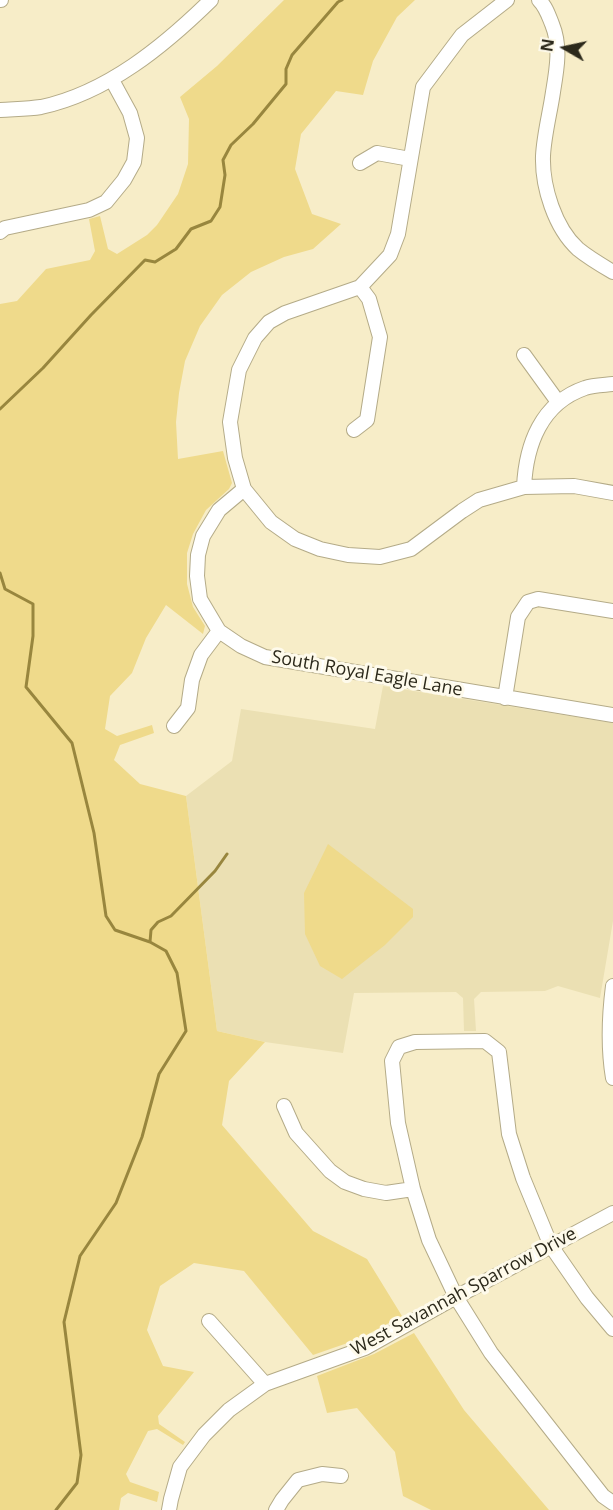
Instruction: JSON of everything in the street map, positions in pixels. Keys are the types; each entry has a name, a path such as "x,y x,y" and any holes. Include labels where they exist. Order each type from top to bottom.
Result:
{"street":[{"path":"0,110 40,107 79,96 112,80 152,52 211,0"},
{"path":"507,0 462,35 423,87 398,234 390,255 360,287 285,313 268,322 255,338 238,370 230,422 235,458 244,489 271,522 295,539 320,549 348,555 380,557 411,549 479,500 524,487 574,486 613,494"},
{"path":"538,0 545,6 556,34 558,54 543,156 545,183 551,208 576,247 613,272"},
{"path":"0,232 5,228 89,210 106,202 124,180 135,162 137,138 130,113 112,80"},
{"path":"360,163 377,153 410,159"},
{"path":"354,430 367,420 380,337 369,299 360,287"},
{"path":"524,355 558,402"},
{"path":"524,487 532,440 540,423 558,402 585,388 613,384"},
{"name":"South Royal Eagle Lane","path":"244,489 219,510 203,536 198,555 197,576 200,599 219,631 241,646 265,657 613,715"},
{"path":"505,698 518,617 528,602 538,599 613,611"},
{"path":"174,726 188,708 192,680 201,655 219,631"},
{"path":"613,987 610,1008 610,1059 613,1078"},
{"path":"613,1329 586,1298 551,1246 523,1178 510,1134 499,1052 485,1041 416,1042 399,1047 392,1061 398,1123 413,1189 429,1240 456,1297 491,1353 603,1496 613,1503"},
{"path":"284,1106 296,1133 330,1171 345,1182 364,1189 386,1193 413,1189"},
{"name":"West Savannah Sparrow Drive","path":"169,1510 180,1467 204,1435 229,1410 265,1384 365,1348 613,1213"},
{"path":"209,1321 265,1384"},
{"path":"276,1510 298,1480 322,1474 341,1476"}],"shaded area":[{"path":"284,0 415,0 397,17 373,61 363,95 336,91 301,134 295,169 312,214 341,224 313,249 284,257 251,272 222,295 200,326 185,361 176,422 178,459 223,451 232,483 229,489 206,510 193,534 187,553 187,584 193,607 205,626 203,634 166,605 146,638 132,673 110,696 105,729 117,736 152,725 154,733 120,745 114,760 140,784 186,796 217,1031 265,1042 229,1081 222,1125 313,1231 367,1259 402,1316 359,1339 313,1355 244,1271 194,1263 160,1286 147,1330 163,1366 194,1372 158,1416 159,1424 185,1442 183,1445 157,1429 148,1431 126,1474 130,1482 159,1492 157,1502 128,1493 121,1498 119,1510 0,1510 0,304 17,301 46,269 90,260 95,251 89,219 100,216 108,249 117,254 147,235 157,225 178,194 188,164 189,119 180,97 217,66"},
{"path":"383,686 613,723 613,921 600,998 558,986 545,991 481,992 474,999 476,1031 464,1031 463,998 456,992 354,993 343,1053 265,1042 217,1031 186,796 232,761 241,709 375,729"},
{"path":"328,844 413,909 413,917 385,945 342,979 320,966 305,934 304,893"},
{"path":"414,1333 464,1410 549,1510 431,1510 403,1496 395,1452 357,1408 327,1413 317,1376 374,1354"}],"waterway":[{"path":"0,409 43,368 145,260 155,262 176,249 191,229 211,221 220,207 225,175 223,160 231,145 253,124 286,84 286,69 292,55 342,0"},
{"path":"0,573 5,589 33,604 33,636 26,687 72,743 94,833 106,916 115,930 150,942 166,951 177,973 186,1031 159,1074 142,1137 116,1203 80,1256 64,1322 81,1455 77,1483 56,1510"},
{"path":"150,942 151,930 158,922 171,916 215,871 227,854"}]}
